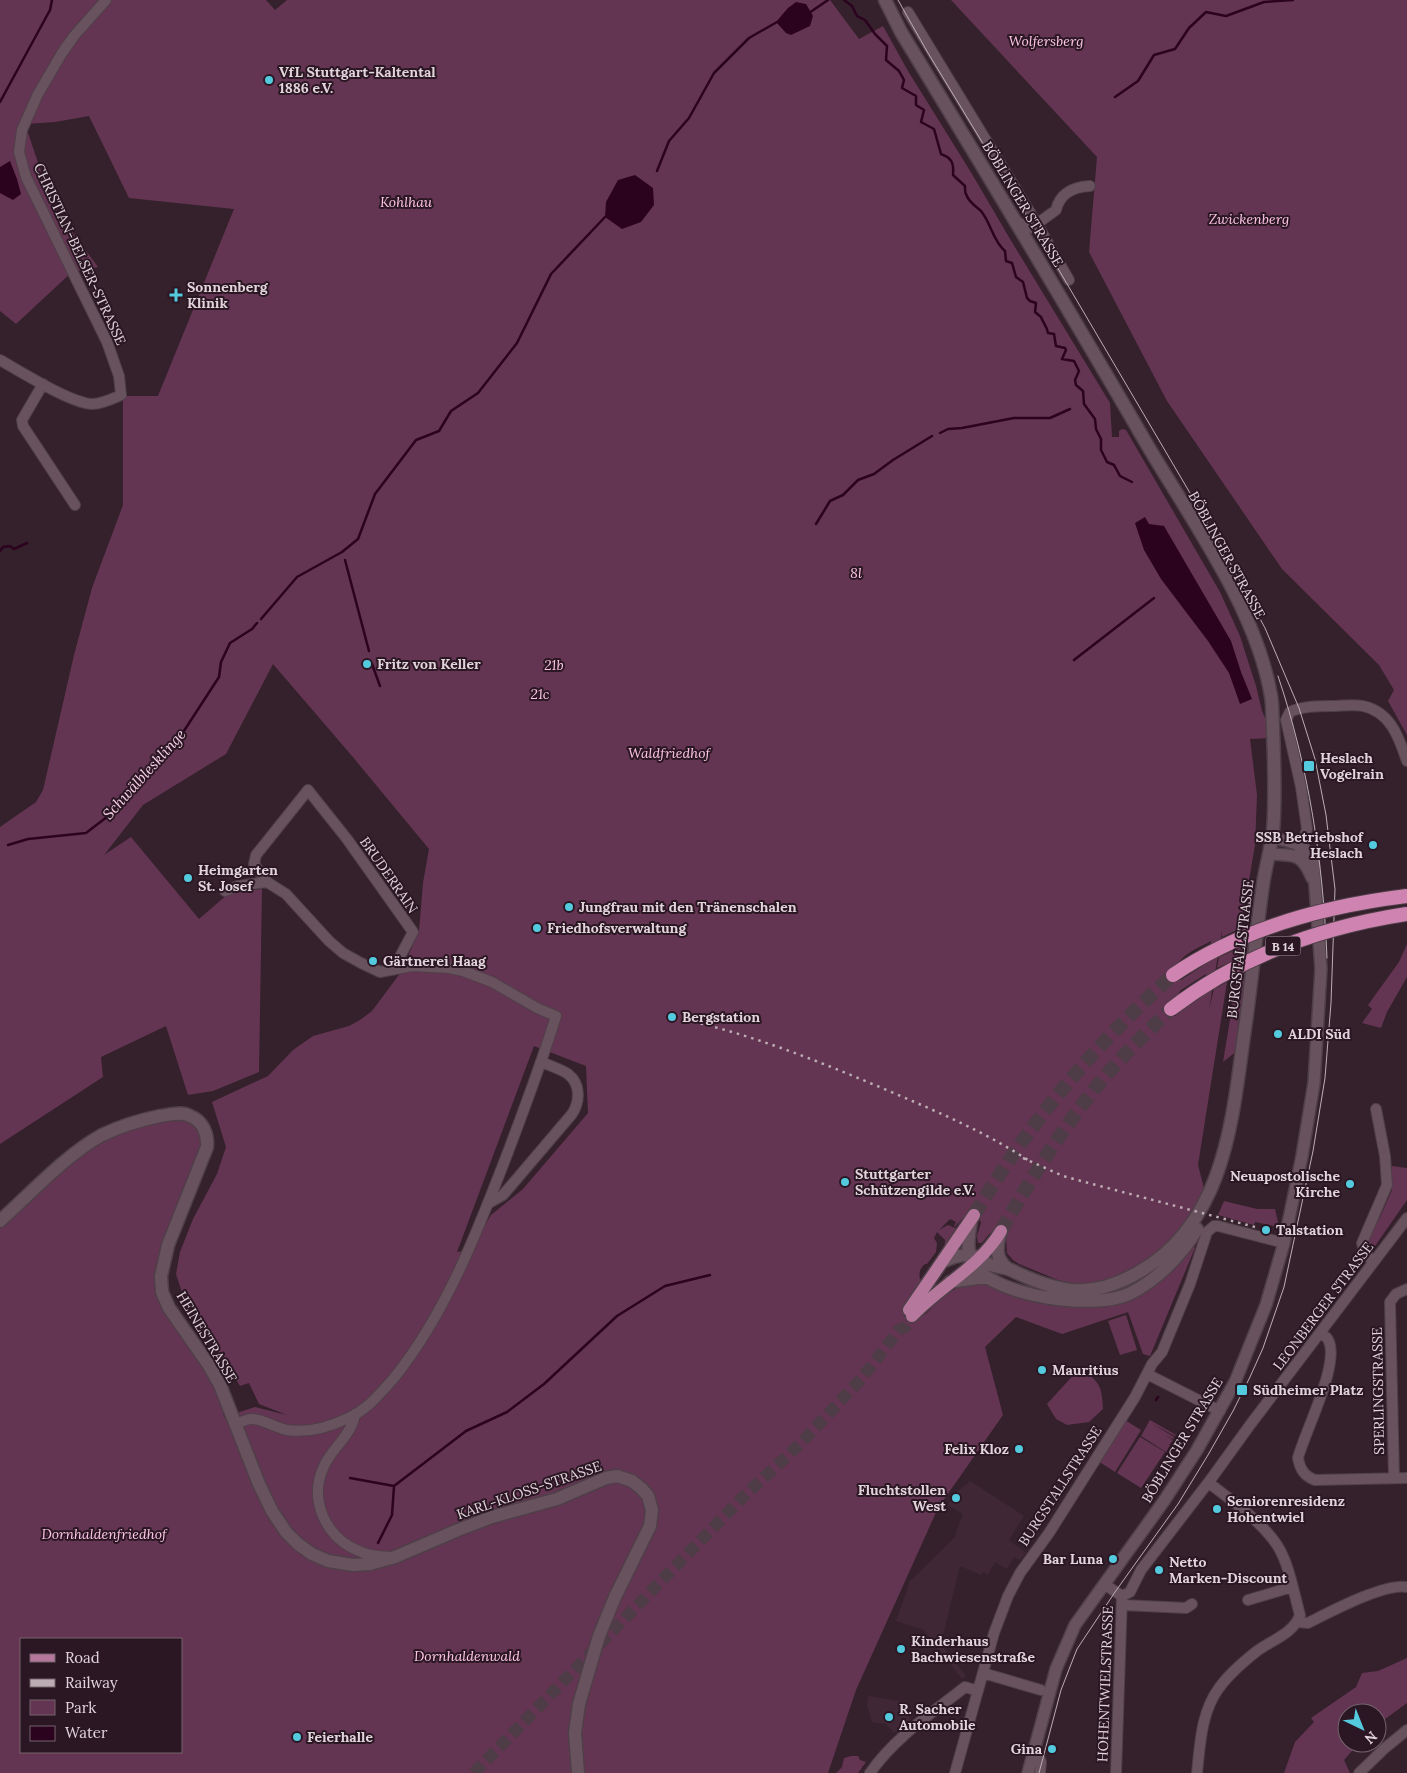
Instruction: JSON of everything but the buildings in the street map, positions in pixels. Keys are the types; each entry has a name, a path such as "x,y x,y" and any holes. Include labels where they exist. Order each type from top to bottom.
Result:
{"highway":[{"name":"B 14","path":"1172,975 1215,949 1267,928 1342,906 1407,896"},
{"name":"B 14","path":"1171,1009 1193,992 1226,973 1283,946 1344,926 1407,914"}],"main road":[{"name":"BÖBLINGER STRASSE","path":"879,0 896,35 1032,258 1213,566 1246,634 1258,666 1272,728"},
{"name":"BÖBLINGER STRASSE","path":"885,0 911,49 1190,515 1235,595 1251,631 1268,681 1273,710 1272,728"},
{"name":"BURGSTALLSTRASSE","path":"974,1259 1007,1268 1021,1276 1050,1286 1075,1291 1111,1285 1136,1274 1166,1252 1195,1219 1212,1189 1227,1143 1240,1068 1264,877 1272,838 1275,782 1272,728"},
{"name":"HEINESTRASSE","path":"0,1221 69,1159 101,1136 119,1127 157,1117 183,1114 195,1118 203,1127 207,1147 168,1245 162,1267 161,1283 169,1308 214,1373 259,1484 272,1511 286,1532 298,1544 320,1558 344,1564 370,1564 395,1557"},
{"name":"BURGSTALLSTRASSE","path":"974,1259 987,1278 1025,1292 1072,1301 1101,1301 1128,1295 1159,1273 1174,1259 1195,1233 1217,1191 1227,1157 1227,1143"},
{"path":"974,1259 969,1242 972,1218 910,1314 950,1282 974,1259 1000,1233 997,1245 998,1256 1007,1268"},
{"path":"944,1261 957,1256 974,1259"},
{"path":"950,1282 970,1278 987,1278"},
{"name":"KARL-KLOSS-STRASSE","path":"395,1557 467,1526 557,1499 606,1478 617,1476 626,1478 642,1488 651,1505 651,1520 599,1636 584,1685 575,1733 578,1773"}],"street":[{"name":"CHRISTIAN-BELSER-STRASSE","path":"43,384 77,401 91,404 107,401 121,395 119,376 108,342 26,177 19,152 22,130 50,72 74,36 106,0"},
{"name":"BÖBLINGER STRASSE","path":"908,12 928,53 1069,280"},
{"path":"911,49 928,53 924,70"},
{"name":"BÖBLINGER STRASSE","path":"1034,226 1056,210 1059,200 1071,190 1081,186 1090,186"},
{"path":"1015,221 1034,226"},
{"path":"0,360 43,384 22,420 23,426 75,504"},
{"path":"1300,852 1307,829 1304,804 1286,720 1290,712 1304,708 1363,706 1371,709 1381,714 1388,721 1400,740 1406,758"},
{"name":"BRUDERRAIN","path":"266,882 254,864 256,855 308,790 347,839 413,932 394,968"},
{"path":"1272,838 1296,843 1300,852"},
{"path":"1269,854 1300,852"},
{"name":"BÖBLINGER STRASSE","path":"1028,1773 1056,1668 1068,1639 1080,1618 1183,1473 1235,1382 1264,1312 1284,1243 1302,1156 1315,1074 1321,969 1316,887 1313,858 1300,852"},
{"path":"225,891 238,886 266,882 286,894 329,941 343,953 380,972 412,966 434,966 463,971 492,982 537,1008 556,1016 542,1062 489,1203 430,1328 416,1349 376,1399 345,1420 302,1432 285,1430 253,1419 236,1424"},
{"path":"489,1203 503,1196 572,1114 579,1102 576,1085 569,1075 542,1062"},
{"path":"1372,1262 1364,1251 1362,1243 1388,1185 1385,1156 1376,1109"},
{"name":"LEONBERGER STRASSE","path":"1209,1483 1250,1425 1407,1218"},
{"name":"BURGSTALLSTRASSE","path":"955,1773 1001,1613 1012,1589 1020,1573 1049,1533 1136,1397 1152,1364 1162,1352 1190,1284 1208,1232 1214,1226 1284,1243"},
{"name":"SPERLINGSTRASSE","path":"1394,1478 1390,1302 1396,1294 1407,1289"},
{"path":"1321,1333 1328,1339 1330,1348 1329,1365 1321,1395 1300,1449 1299,1465 1304,1474 1314,1480 1407,1478"},
{"path":"1147,1374 1220,1411"},
{"path":"355,1414 354,1421 348,1432 328,1457 321,1471 317,1486 319,1502 329,1528 345,1544 370,1555 395,1557"},
{"path":"1122,1600 1130,1592 1141,1570 1209,1483 1266,1532 1283,1556 1300,1615 1298,1622 1294,1627 1242,1664 1218,1689 1210,1703 1202,1732 1197,1773"},
{"path":"1104,1584 1122,1600 1186,1608 1192,1604"},
{"path":"1298,1622 1308,1622 1360,1599 1398,1586 1407,1587"},
{"path":"1248,1600 1292,1587"},
{"name":"HOHENTWIELSTRASSE","path":"1116,1773 1122,1600"},
{"path":"983,1673 1042,1690"},
{"path":"870,1773 902,1736 965,1687 978,1691"},
{"path":"1359,1773 1407,1730"},
{"name":"BÖBLINGER STRASSE","path":"1035,1747 1041,1762 1040,1773"}],"shaded area":[{"path":"970,1481 1024,1516 1009,1540 1026,1553 1020,1560 1014,1557 1007,1569 995,1562 988,1575 983,1572 981,1575 960,1566 941,1644 966,1676 962,1679 924,1630 896,1621 910,1581 954,1538 963,1514 948,1505 959,1490"},
{"name":"R. Sacher Automobile","path":"868,1696 900,1701 911,1720 894,1733 886,1724 872,1722 867,1705"}],"green space":[{"path":"0,0 266,0 275,10 287,0 830,0 859,39 883,26 908,71 1110,403 1112,437 1119,437 1119,431 1122,429 1126,430 1220,592 1240,636 1266,720 1269,738 1250,739 1257,795 1255,845 1241,928 1222,937 1222,931 1209,1009 1214,989 1227,982 1198,1165 1205,1192 1199,1207 1170,1243 1144,1265 1098,1282 1075,1284 1058,1280 1013,1260 1007,1253 1006,1234 998,1229 989,1234 982,1243 978,1243 977,1236 981,1223 976,1214 965,1217 955,1227 956,1222 950,1219 939,1230 948,1225 960,1230 919,1289 916,1288 908,1300 905,1312 915,1319 918,1318 930,1310 935,1300 965,1284 976,1281 1094,1306 1114,1305 1129,1301 1145,1292 1192,1243 1195,1248 1150,1356 1143,1354 1128,1312 1062,1334 1016,1317 985,1347 1003,1415 938,1508 856,1690 828,1773 0,1773 0,1225 101,1136 176,1114 205,1132 161,1283 214,1370 224,1417 255,1407 287,1415 259,1404 249,1383 240,1386 224,1360 196,1323 184,1299 176,1274 180,1252 193,1219 217,1174 226,1147 212,1102 268,1076 293,1050 313,1036 349,1026 372,1011 401,972 419,931 423,883 429,849 273,664 226,754 143,805 104,855 131,837 199,919 229,893 262,889 259,1072 213,1091 188,1095 166,1026 101,1057 103,1077 0,1144 0,827 36,802 43,790 74,655 92,588 123,505 123,396 158,396 234,209 129,198 89,116 55,122 25,124 52,204 98,267 72,272 16,324 0,311","holes":["1211,941 1207,963 1181,980 1175,980 1172,972 1180,961 1189,953","1206,974 1203,995 1175,1016 1172,1015 1172,1002 1181,990","534,1046 586,1066 588,1113 523,1189 491,1215 470,1250 457,1252","937,1232 945,1240 945,1245 940,1256 920,1280 921,1269 936,1252 937,1243 934,1238"]},
{"name":"Zwickenberg","path":"951,0 1407,0 1407,735 1388,701 1394,690 1379,665 1282,569 1167,401 1089,252 1097,157"},
{"path":"1251,943 1251,952 1217,968 1219,957"},
{"path":"1407,944 1407,977 1387,1012 1381,1028 1362,1023 1372,1009 1368,1005 1399,962"},
{"path":"1248,972 1238,1050 1223,1062 1237,977"},
{"path":"1392,1166 1407,1168 1407,1200 1373,1249 1369,1246 1368,1238 1392,1190"},
{"path":"1224,1201 1257,1209 1275,1209 1279,1227 1255,1222 1254,1225 1218,1215"},
{"path":"1126,1315 1137,1350 1120,1355 1108,1321"},
{"path":"1078,1370 1095,1380 1102,1395 1103,1409 1089,1422 1067,1425 1056,1419 1047,1404"},
{"path":"1125,1420 1141,1430 1115,1472 1098,1461"},
{"path":"1150,1420 1176,1435 1151,1423 1174,1437 1173,1439 1165,1435 1173,1440 1166,1452 1141,1436"},
{"path":"1140,1437 1165,1452 1141,1488 1117,1473"},
{"path":"1407,1658 1407,1703 1387,1718 1387,1703 1337,1703 1337,1753 1350,1753 1344,1760 1350,1773 1284,1773 1295,1742 1314,1722 1311,1718 1356,1687 1362,1673 1378,1671"},
{"path":"858,1756 860,1760 866,1762 858,1773 836,1773 842,1767 844,1758"}],"water":[{"path":"796,2 806,4 813,16 810,26 791,35 786,33 776,22"},
{"path":"10,161 21,194 13,200 0,193 0,167"},
{"path":"635,175 653,188 654,205 641,222 622,229 605,217 606,202 618,180"},
{"path":"1145,517 1149,524 1164,526 1231,641 1252,699 1240,704 1229,673 1208,641 1161,579 1144,550 1135,523"}],"waterway":[{"path":"0,102 50,10 52,0"},
{"name":"Schwälblesklinge","path":"809,13 828,0"},
{"path":"844,0 852,6 857,16 865,20 887,46 886,60 899,71 904,80 902,88 916,96 916,105 924,110 921,122 934,129 941,154 948,157 952,162 953,175 965,186 966,193 972,204 981,211 1005,251 1006,261 1012,263 1016,277 1023,282 1027,298 1036,303 1035,312 1041,317 1048,333 1054,334 1056,346 1065,348 1062,359 1074,361 1079,371 1075,380 1076,385 1083,391 1084,404 1095,419 1096,429 1101,439 1101,450 1107,462 1114,465 1120,476 1132,482"},
{"path":"1115,97 1138,81 1154,55 1175,49 1189,28 1206,12 1226,16 1264,2 1293,0"},
{"name":"Schwälblesklinge","path":"657,171 669,141 689,118 714,73 749,38 777,22"},
{"name":"Schwälblesklinge","path":"261,619 297,577 342,552 358,539 375,494 416,440 439,431 451,411 478,393 517,343 551,274 605,217"},
{"path":"940,433 948,429 1014,418 1050,418 1070,409"},
{"path":"816,524 830,501 843,495 858,480 874,474 932,436"},
{"path":"0,551 3,547 10,546 14,549 27,543"},
{"path":"345,560 369,651"},
{"path":"1074,660 1154,598"},
{"name":"Schwälblesklinge","path":"8,845 28,839 86,833 116,810 125,792 146,770 159,761 180,737 219,677 221,662 230,643 252,629 257,623"},
{"path":"372,664 380,686"},
{"path":"350,1478 394,1486 466,1431 507,1412 544,1384 617,1316 665,1286 710,1275"},
{"path":"1191,1422 1193,1418"},
{"path":"378,1543 392,1515 394,1486"}],"tunnel":[{"path":"974,1215 1018,1148 1064,1087 1115,1030 1173,975"},
{"path":"1001,1231 1044,1159 1080,1108 1121,1059 1171,1009"},
{"path":"474,1773 744,1496 801,1443 861,1379 912,1316"}],"tram line":[{"path":"898,0 1220,544 1265,628 1299,708 1315,759 1326,815 1335,889 1331,1003 1325,1078 1313,1151 1284,1287 1263,1348 1250,1377 1208,1455 1178,1504 1077,1649 1061,1690 1039,1773"},
{"path":"1278,676 1298,745 1313,815 1322,886 1327,958"}],"railway":[{"path":"686,1020 764,1042 839,1070 960,1122 1028,1160"},
{"path":"1023,1158 1063,1176 1255,1227"}],"place":[{"name":"VfL Stuttgart-Kaltental 1886 e.V.","path":"269,80"},
{"name":"Sonnenberg Klinik","path":"176,295"},
{"name":"Fritz von Keller","path":"367,664"},
{"name":"Heslach Vogelrain","path":"1309,766"},
{"name":"SSB Betriebshof Heslach","path":"1373,845"},
{"name":"Heimgarten St. Josef","path":"188,878"},
{"name":"Jungfrau mit den Tränenschalen","path":"569,907"},
{"name":"Friedhofsverwaltung","path":"537,928"},
{"name":"Gärtnerei Haag","path":"373,961"},
{"name":"Bergstation","path":"672,1017"},
{"name":"ALDI Süd","path":"1278,1034"},
{"name":"Stuttgarter Schützengilde e.V.","path":"845,1182"},
{"name":"Neuapostolische Kirche","path":"1350,1184"},
{"name":"Talstation","path":"1266,1230"},
{"name":"Mauritius","path":"1042,1370"},
{"name":"Südheimer Platz","path":"1242,1390"},
{"name":"Felix Kloz","path":"1019,1449"},
{"name":"Fluchtstollen West","path":"956,1498"},
{"name":"Seniorenresidenz Hohentwiel","path":"1217,1509"},
{"name":"Bar Luna","path":"1113,1559"},
{"name":"Netto Marken-Discount","path":"1159,1570"},
{"name":"Kinderhaus Bachwiesenstraße","path":"901,1649"},
{"name":"R. Sacher Automobile","path":"889,1717"},
{"name":"Feierhalle","path":"297,1737"},
{"name":"Gina","path":"1052,1749"}],"park label":[{"name":"Wolfersberg","path":"1046,41"},
{"name":"Kohlhau","path":"406,202"},
{"name":"8l","path":"856,573"},
{"name":"21b","path":"554,665"},
{"name":"21c","path":"540,694"},
{"name":"Waldfriedhof","path":"669,753"},
{"name":"Dornhaldenfriedhof","path":"104,1534"},
{"name":"Dornhaldenwald","path":"467,1656"}]}
